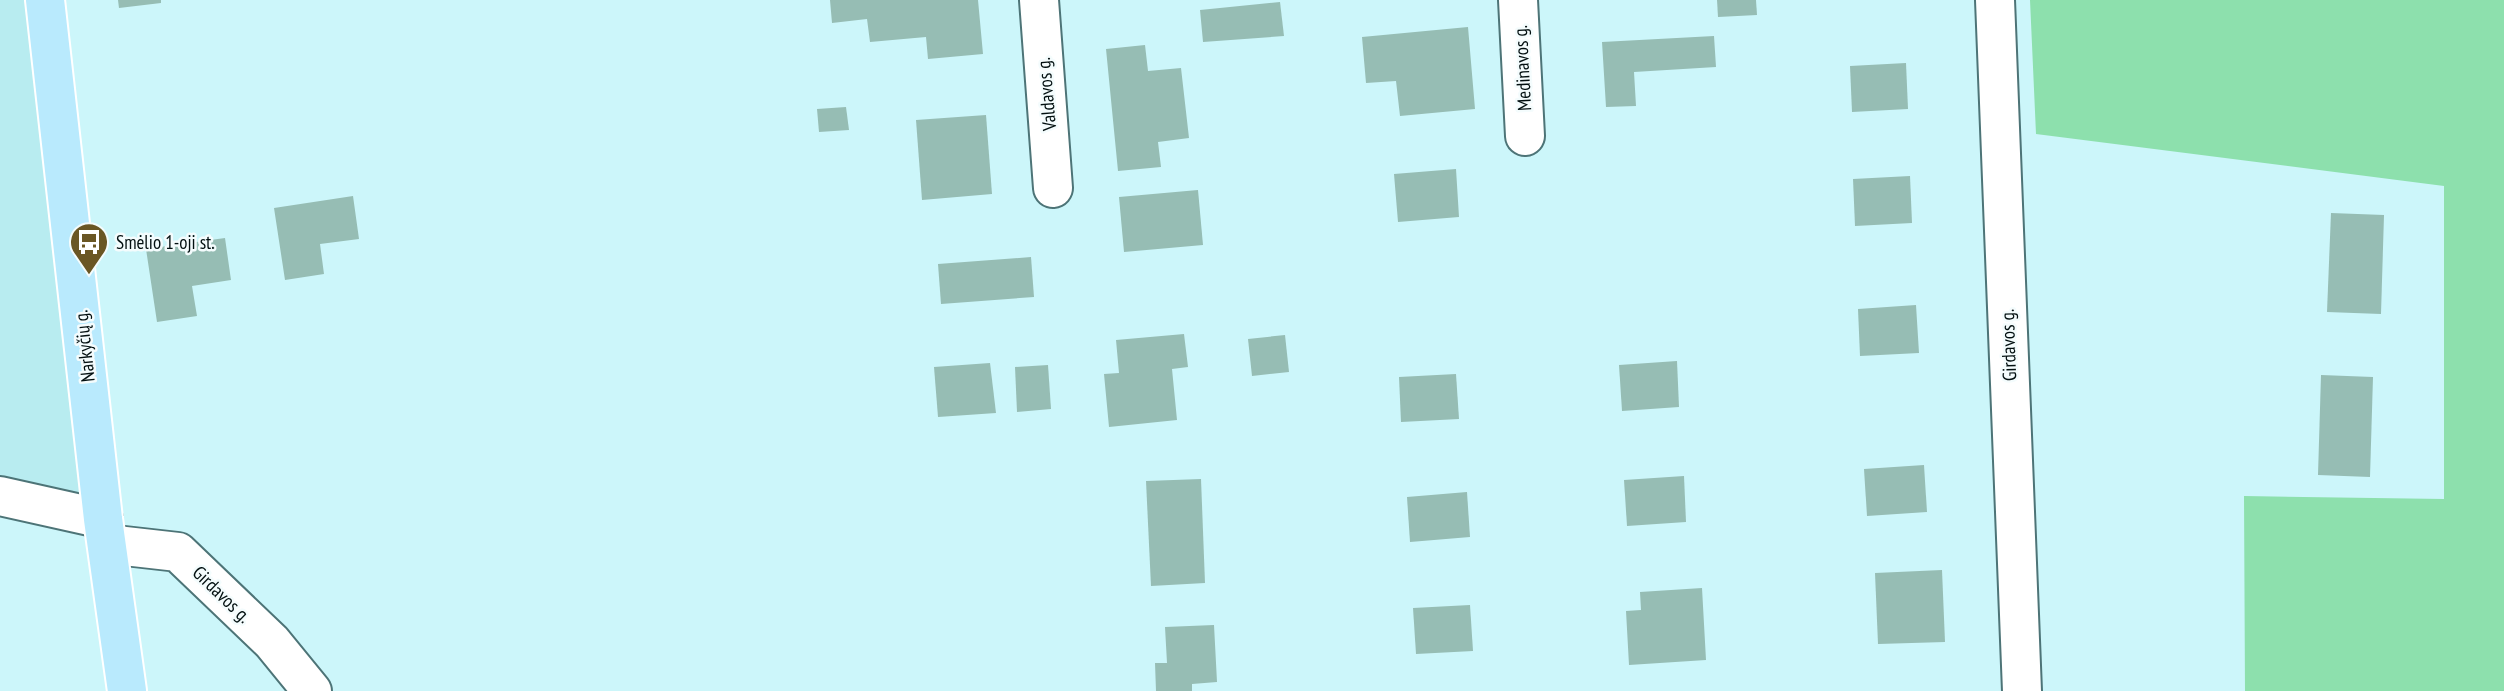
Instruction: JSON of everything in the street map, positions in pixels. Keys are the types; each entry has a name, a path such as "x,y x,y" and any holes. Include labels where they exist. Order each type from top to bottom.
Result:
{"main road":[{"name":"Narkyčių g.","path":"45,0 105,532 127,691"}],"street":[{"name":"Valdavos g.","path":"1039,0 1053,188"},
{"name":"Medinavos g.","path":"1518,0 1525,136"},
{"name":"Girdavos g.","path":"1995,0 2022,691"},
{"name":"Girdavos g.","path":"0,496 105,532 178,552 272,642 312,691"}],"shaded area":[{"path":"0,0 32,0 91,530 0,512"}],"green space":[{"path":"2030,0 2504,0 2504,691 2245,691 2244,496 2444,499 2444,186 2036,134"}],"building":[{"path":"118,0 161,0 161,3 119,8"},
{"path":"830,0 978,0 983,54 928,59 926,37 870,42 867,19 832,23"},
{"path":"1717,0 1756,0 1757,15 1718,17"},
{"path":"1280,2 1284,36 1203,42 1200,10"},
{"path":"1468,27 1475,109 1400,116 1396,81 1366,83 1362,37"},
{"path":"1714,36 1716,67 1634,72 1636,106 1606,107 1602,42"},
{"path":"1145,45 1148,71 1181,68 1189,138 1158,142 1161,167 1118,171 1106,49"},
{"path":"1906,63 1908,109 1852,112 1850,66"},
{"path":"846,107 849,130 819,132 817,109"},
{"path":"986,115 992,194 922,200 916,120"},
{"path":"1456,169 1459,217 1398,222 1394,174"},
{"path":"1910,176 1912,223 1855,226 1853,179"},
{"path":"1198,190 1203,245 1124,252 1119,197"},
{"path":"353,196 359,239 320,244 324,274 285,280 274,208"},
{"path":"2331,213 2384,215 2381,314 2327,312"},
{"path":"225,238 231,280 192,286 197,316 157,322 146,249"},
{"path":"1031,257 1034,297 941,304 938,264"},
{"path":"1916,305 1919,353 1860,356 1858,309"},
{"path":"1184,334 1188,367 1172,369 1177,420 1109,427 1104,374 1119,373 1116,340"},
{"path":"1285,335 1289,372 1252,376 1248,339"},
{"path":"1677,361 1679,407 1622,411 1619,365"},
{"path":"990,363 996,413 938,417 934,367"},
{"path":"1048,365 1051,409 1017,412 1015,367"},
{"path":"1456,374 1459,419 1401,422 1399,377"},
{"path":"2321,375 2373,377 2370,477 2318,475"},
{"path":"1924,465 1927,512 1867,516 1864,469"},
{"path":"1684,476 1686,522 1627,526 1624,480"},
{"path":"1201,479 1205,583 1151,586 1146,481"},
{"path":"1467,492 1470,537 1410,542 1407,497"},
{"path":"1942,570 1945,642 1878,644 1875,573"},
{"path":"1702,588 1706,660 1629,665 1626,611 1641,610 1640,592"},
{"path":"1470,605 1473,651 1416,654 1413,608"},
{"path":"1214,625 1217,682 1192,684 1192,691 1156,691 1155,663 1167,663 1165,627"}],"place":[{"name":"Smėlio 1-oji st.","path":"89,276"}]}
